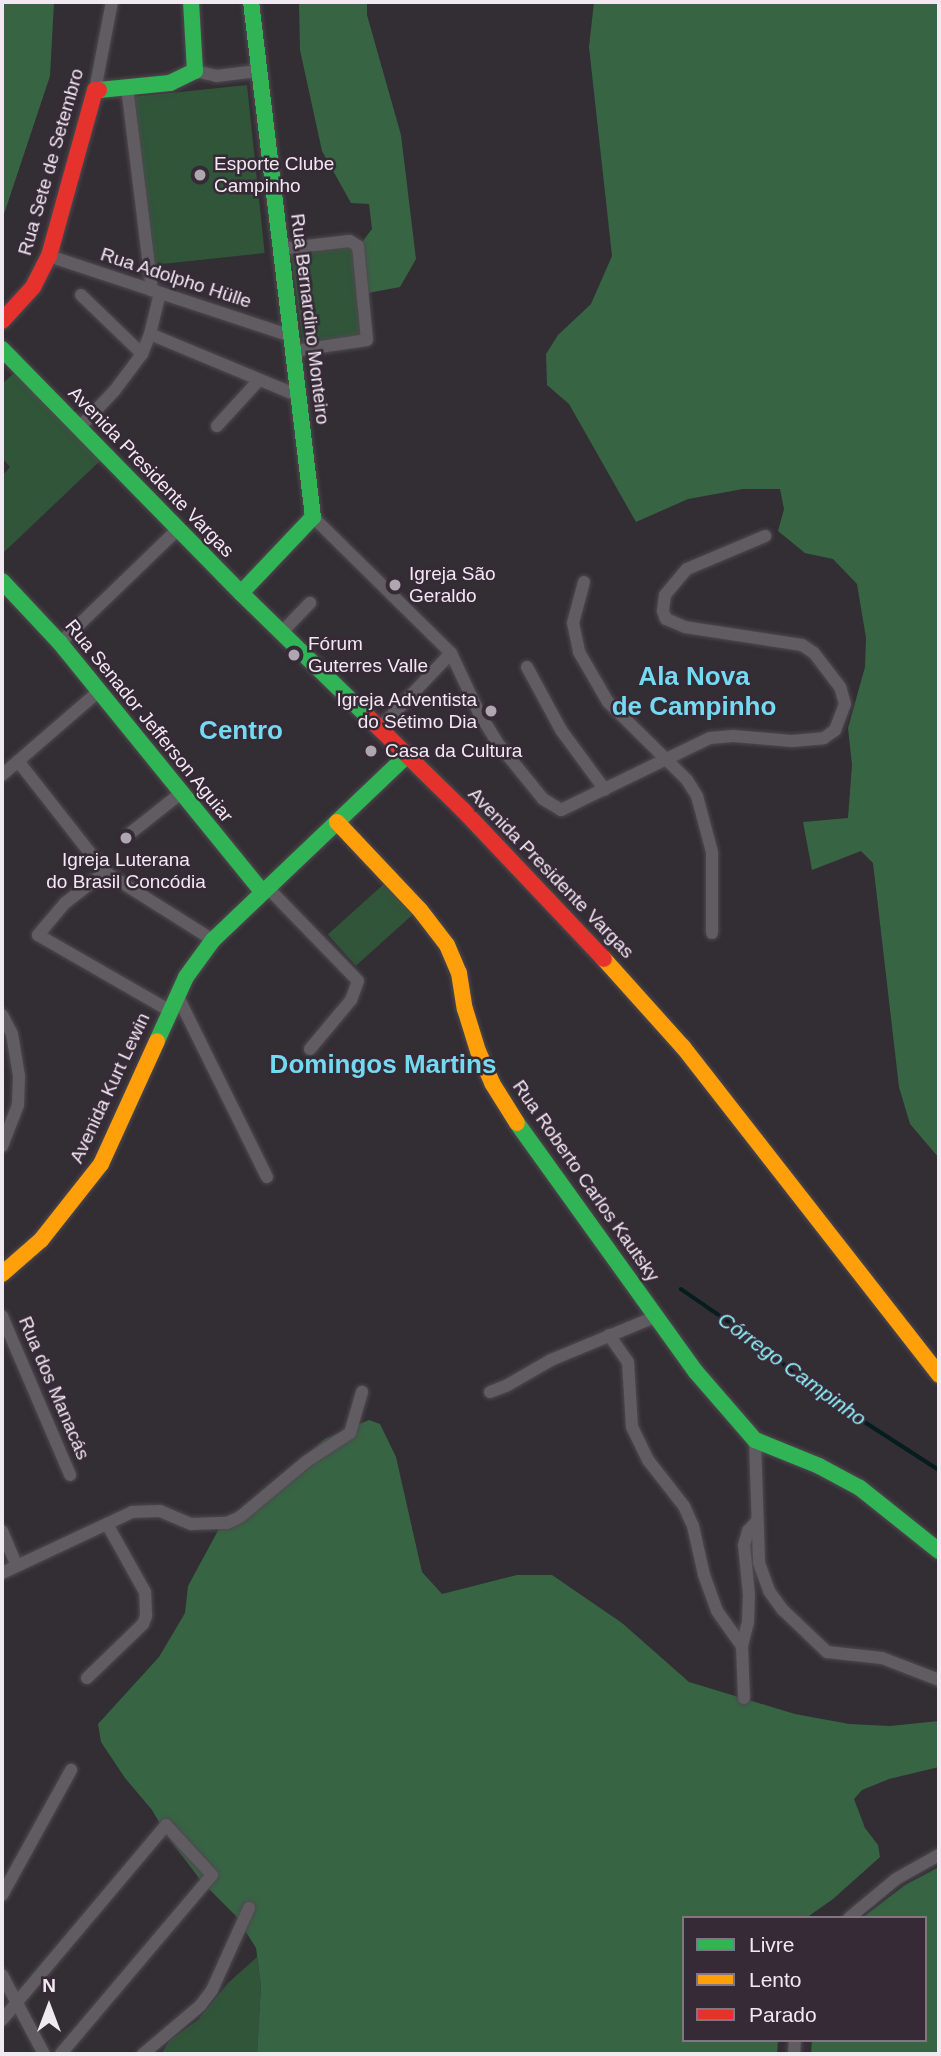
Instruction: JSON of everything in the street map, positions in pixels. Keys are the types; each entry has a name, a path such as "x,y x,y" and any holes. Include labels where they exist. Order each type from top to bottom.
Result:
{"main road":[{"path":"95,90 170,83 195,71 191,2"},
{"name":"Rua Bernardino Monteiro","path":"251,2 313,517"},
{"name":"Rua Sete de Setembro","path":"2,321 33,288 49,256 95,90"},
{"name":"Avenida Presidente Vargas","path":"2,349 241,593 532,882 683,1048 939,1376"},
{"path":"241,593 313,517"},
{"name":"Rua Senador Jefferson Aguiar","path":"2,581 60,643 180,793 264,888"},
{"name":"Avenida Kurt Lewin","path":"2,1274 41,1240 101,1164 190,969 213,940 264,888 406,756"},
{"name":"Rua Roberto Carlos Kautsky","path":"337,822 420,910 447,945 459,973 465,1009 478,1051 492,1083 532,1148 655,1317 755,1440"},
{"path":"755,1440 819,1466 860,1488 939,1551"}],"street":[{"name":"Rua Sete de Setembro","path":"95,90 112,2"},
{"path":"195,71 216,76 258,71"},
{"path":"79,428 115,390 142,354 150,334 156,291 127,87"},
{"path":"280,249 350,241 358,246 367,340 292,343"},
{"name":"Rua Adolpho Hülle","path":"49,256 156,291 292,343"},
{"path":"81,295 142,354"},
{"path":"150,334 299,396"},
{"path":"217,426 259,380"},
{"path":"313,517 451,653 479,713 500,746 556,810 565,809 710,738 722,736 777,741 824,738 835,730 845,704 840,687 828,668 802,645 685,627 666,619 663,611 665,595 687,569 765,536"},
{"path":"60,643 178,529"},
{"path":"584,582 573,623 579,653 608,702 687,780 704,814 712,852 712,933"},
{"path":"281,633 310,603"},
{"path":"378,730 451,653"},
{"path":"527,667 550,713 605,790"},
{"path":"2,775 99,691"},
{"path":"18,761 105,872 213,940"},
{"path":"128,835 180,793"},
{"path":"105,872 65,903 38,934 170,1011"},
{"path":"264,888 358,981 351,1000 310,1049"},
{"path":"177,995 267,1177"},
{"path":"2,1015 12,1034 19,1076 18,1105 2,1146"},
{"name":"Rua dos Manacás","path":"2,1317 70,1475"},
{"path":"490,1392 506,1386 551,1360 655,1317"},
{"path":"609,1335 628,1362 632,1427 648,1460 684,1506 693,1526 704,1574 717,1611 743,1646"},
{"path":"2,1573 132,1512 147,1509 198,1525 227,1523 240,1517 307,1461 350,1433 362,1392"},
{"path":"755,1440 759,1563 769,1591 783,1610 822,1650 883,1658 939,1680"},
{"path":"744,1698 743,1646 748,1622 749,1595 744,1545 748,1531 756,1522"},
{"path":"88,1678 143,1624 146,1616 145,1592 107,1524"},
{"path":"2,1531 18,1566"},
{"path":"2,1895 71,1770"},
{"path":"2,2021 166,1825 212,1875 61,2054"},
{"path":"851,1916 896,1880 939,1855"},
{"path":"144,2054 206,1998 249,1908"},
{"path":"2,1975 44,2054"}],"green space":[{"path":"2,2 54,2 50,76 2,220"},
{"path":"299,2 367,2 367,15 401,135 416,259 400,287 368,293 362,242 372,229 369,204 351,203 322,151 300,50"},
{"path":"594,2 939,2 939,1158 910,1124 899,1087 873,863 861,851 812,870 803,822 848,818 852,765 848,728 865,667 866,638 857,584 833,559 805,553 778,531 784,509 780,489 743,489 688,499 636,522 569,404 547,385 546,354 558,335 591,304 612,256 589,47"},
{"name":"Esporte Clube Campinho","path":"247,85 265,253 152,265 135,97"},
{"path":"348,246 352,249 363,335 303,343 291,254"},
{"path":"16,371 101,460 2,554 2,476 10,467 2,458 2,384"},
{"path":"385,883 413,914 356,966 328,935"},
{"path":"369,1420 380,1424 396,1457 422,1572 442,1594 517,1575 552,1575 622,1623 689,1682 795,1714 849,1724 890,1726 939,1721 939,1767 889,1779 862,1790 854,1799 865,1828 878,1845 880,1857 833,1899 809,1916 682,1916 682,2042 778,2042 777,2054 257,2054 261,1986 256,1948 236,1916 202,1882 168,1837 152,1810 125,1778 101,1742 98,1724 159,1657 185,1613 188,1586 221,1525 325,1439"},
{"path":"939,1867 939,2054 811,2054 812,2042 927,2042 927,1916 865,1916 905,1885"},
{"path":"257,1957 261,1986 257,2054 161,2054 170,2040 198,2020 228,1983"}],"waterway":[{"name":"Córrego Campinho","path":"681,1289 761,1344 806,1384 939,1470"}],"traffic: fast":[{"path":"99,90 170,83 195,71 191,2"},
{"path":"241,593 313,517 251,2"},
{"path":"2,349 241,593 370,719"},
{"path":"2,581 60,643 261,890"},
{"path":"157,1041 186,977 213,940 406,756"},
{"path":"517,1123 696,1372 755,1440 819,1466 860,1488 939,1551"}],"traffic: slow":[{"path":"337,822 420,910 447,945 459,973 465,1009 478,1051 492,1083 517,1123"},
{"path":"604,959 683,1047 939,1375"},
{"path":"2,1274 41,1240 101,1164 157,1041"}],"traffic: jam":[{"path":"2,321 33,287 49,256 95,90 99,90"},
{"path":"370,719 463,810 604,959"}],"place":[{"name":"Esporte Clube Campinho","path":"200,175"},
{"name":"Igreja São Geraldo","path":"395,585"},
{"name":"Fórum Guterres Valle","path":"294,655"},
{"name":"Igreja Adventista do Sétimo Dia","path":"491,711"},
{"name":"Casa da Cultura","path":"371,751"},
{"name":"Igreja Luterana do Brasil Concódia","path":"126,838"}],"district":[{"name":"Ala Nova de Campinho","path":"694,692"},
{"name":"Centro","path":"241,731"},
{"name":"Domingos Martins","path":"383,1065"}]}
